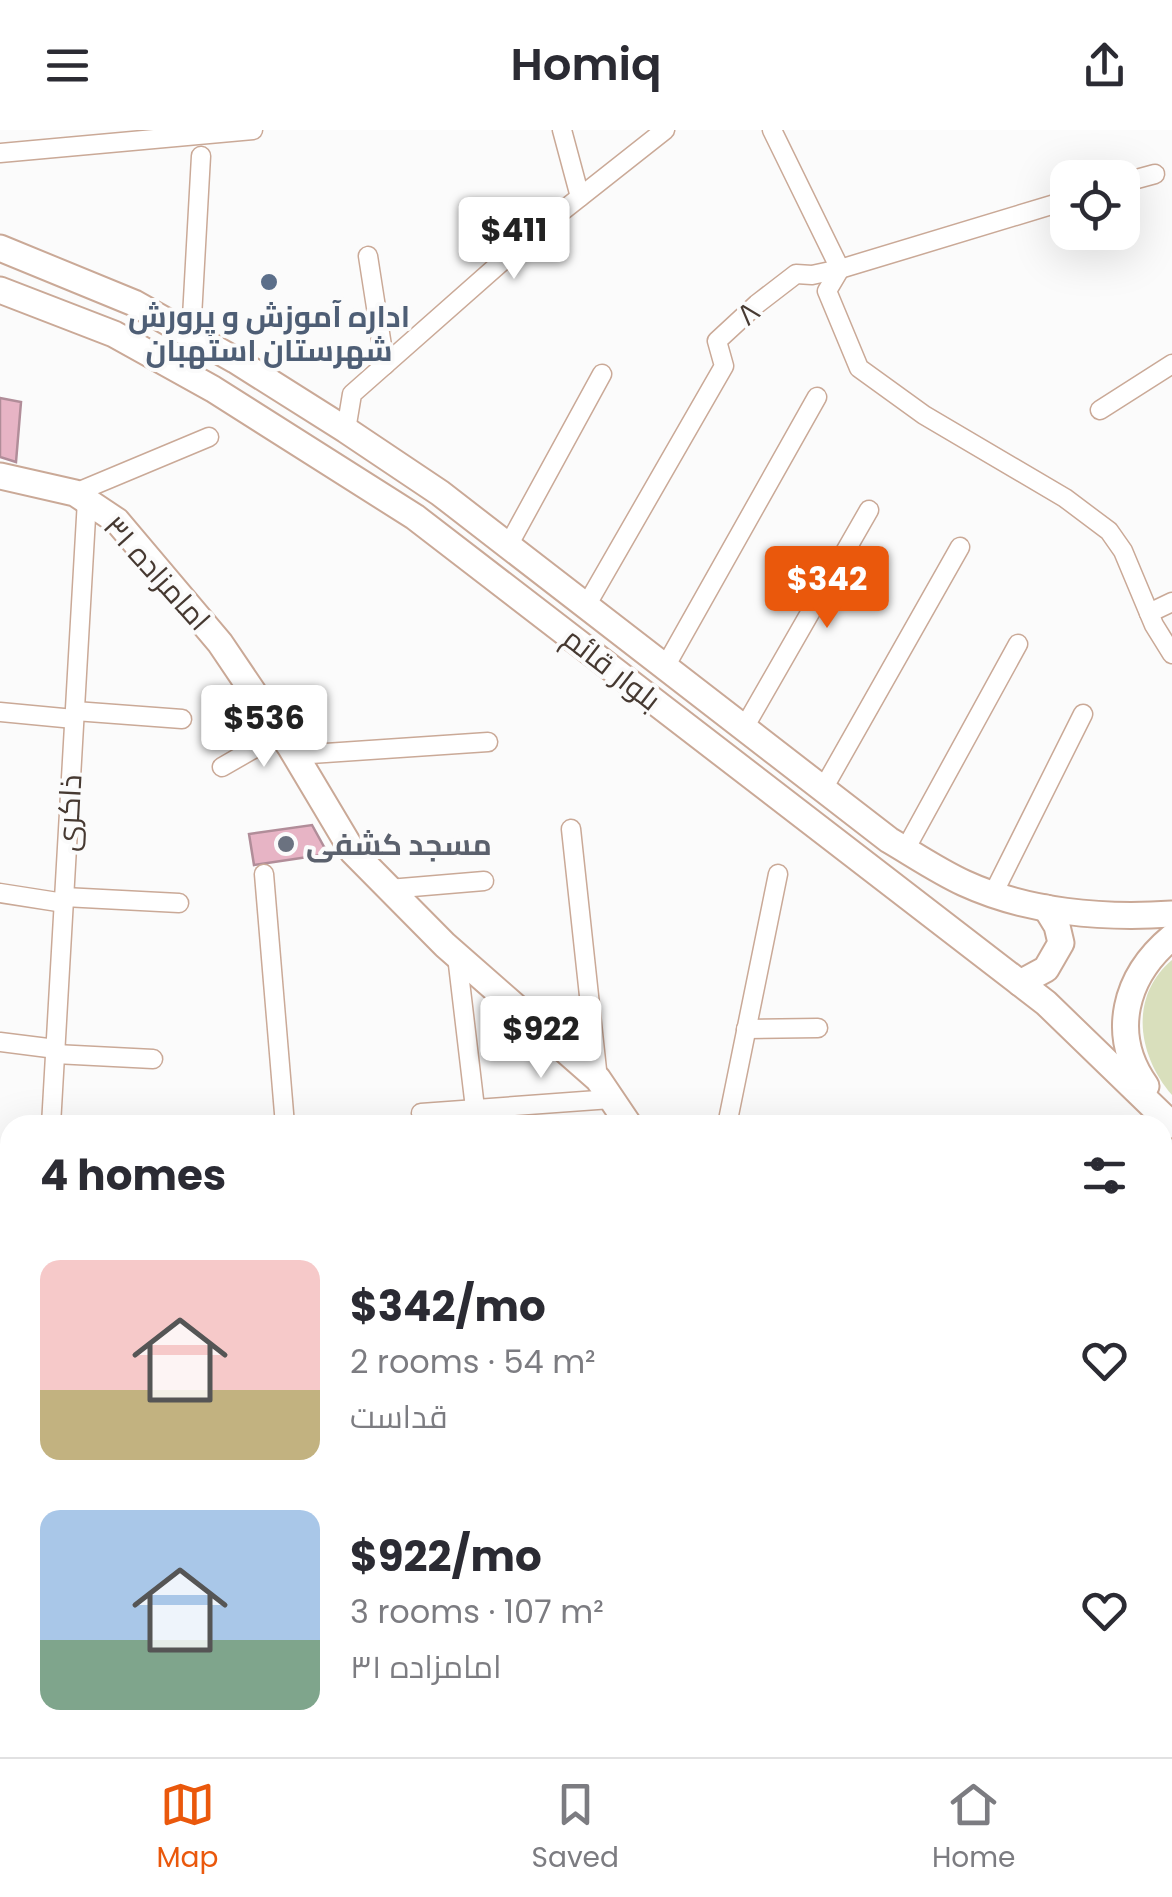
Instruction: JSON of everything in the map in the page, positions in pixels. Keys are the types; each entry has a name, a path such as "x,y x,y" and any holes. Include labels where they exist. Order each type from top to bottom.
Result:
{"main road":[{"name":"بلوار قائم","path":"0,248 134,303 346,430 440,493 823,790 906,850 965,884 1046,908 1131,917 1172,914"},
{"name":"بلوار قائم","path":"0,290 114,334 213,388 416,517 1046,1002 1164,1115"},
{"name":"امامزاده ۳۱","path":"0,476 81,497 117,520 207,628 296,755 353,852 457,956 605,1089 623,1115"},
{"path":"1020,983 1046,969 1061,944 1057,926 1046,908"},
{"path":"1166,1115 1132,1066 1125,1031 1128,996 1146,963 1172,937"}],"street":[{"path":"0,153 253,130"},
{"path":"562,130 580,197"},
{"path":"346,430 352,394 532,235 664,130"},
{"path":"772,130 840,269 828,291 859,368 924,415 1065,498 1110,530 1124,550 1149,613 1172,654"},
{"path":"191,335 201,156"},
{"path":"1140,179 1155,174"},
{"name":"۸","path":"586,606 724,366 717,341 796,274 840,269 1050,205"},
{"path":"368,256 385,365"},
{"path":"1100,410 1172,364"},
{"path":"508,546 602,374"},
{"path":"664,667 818,397"},
{"path":"81,497 209,437"},
{"name":"ذاکری","path":"53,1115 74,715 81,497"},
{"path":"744,728 870,510"},
{"path":"823,790 960,547"},
{"path":"1149,613 1172,602"},
{"path":"906,850 1018,644"},
{"path":"0,712 182,719"},
{"path":"994,892 1082,714"},
{"path":"222,766 281,733"},
{"path":"296,755 488,742"},
{"path":"489,1115 605,1089 571,829"},
{"path":"264,874 283,1115"},
{"path":"729,1115 778,874"},
{"path":"389,889 484,881"},
{"path":"0,892 64,900 178,903"},
{"path":"457,956 476,1115"},
{"path":"746,1029 818,1028"},
{"path":"0,1042 56,1052 153,1059"},
{"path":"421,1113 443,1115"}],"green space":[{"path":"1172,960 1172,1095 1151,1063 1143,1027 1149,991"}],"building":[{"path":"0,398 21,402 16,462 0,457"},
{"name":"مسجد کشفی","path":"312,825 328,854 254,865 249,834"}],"place":[{"name":"اداره آموزش و پرورش شهرستان استهبان","path":"269,282"},
{"name":"مسجد کشفی","path":"286,844"}]}
